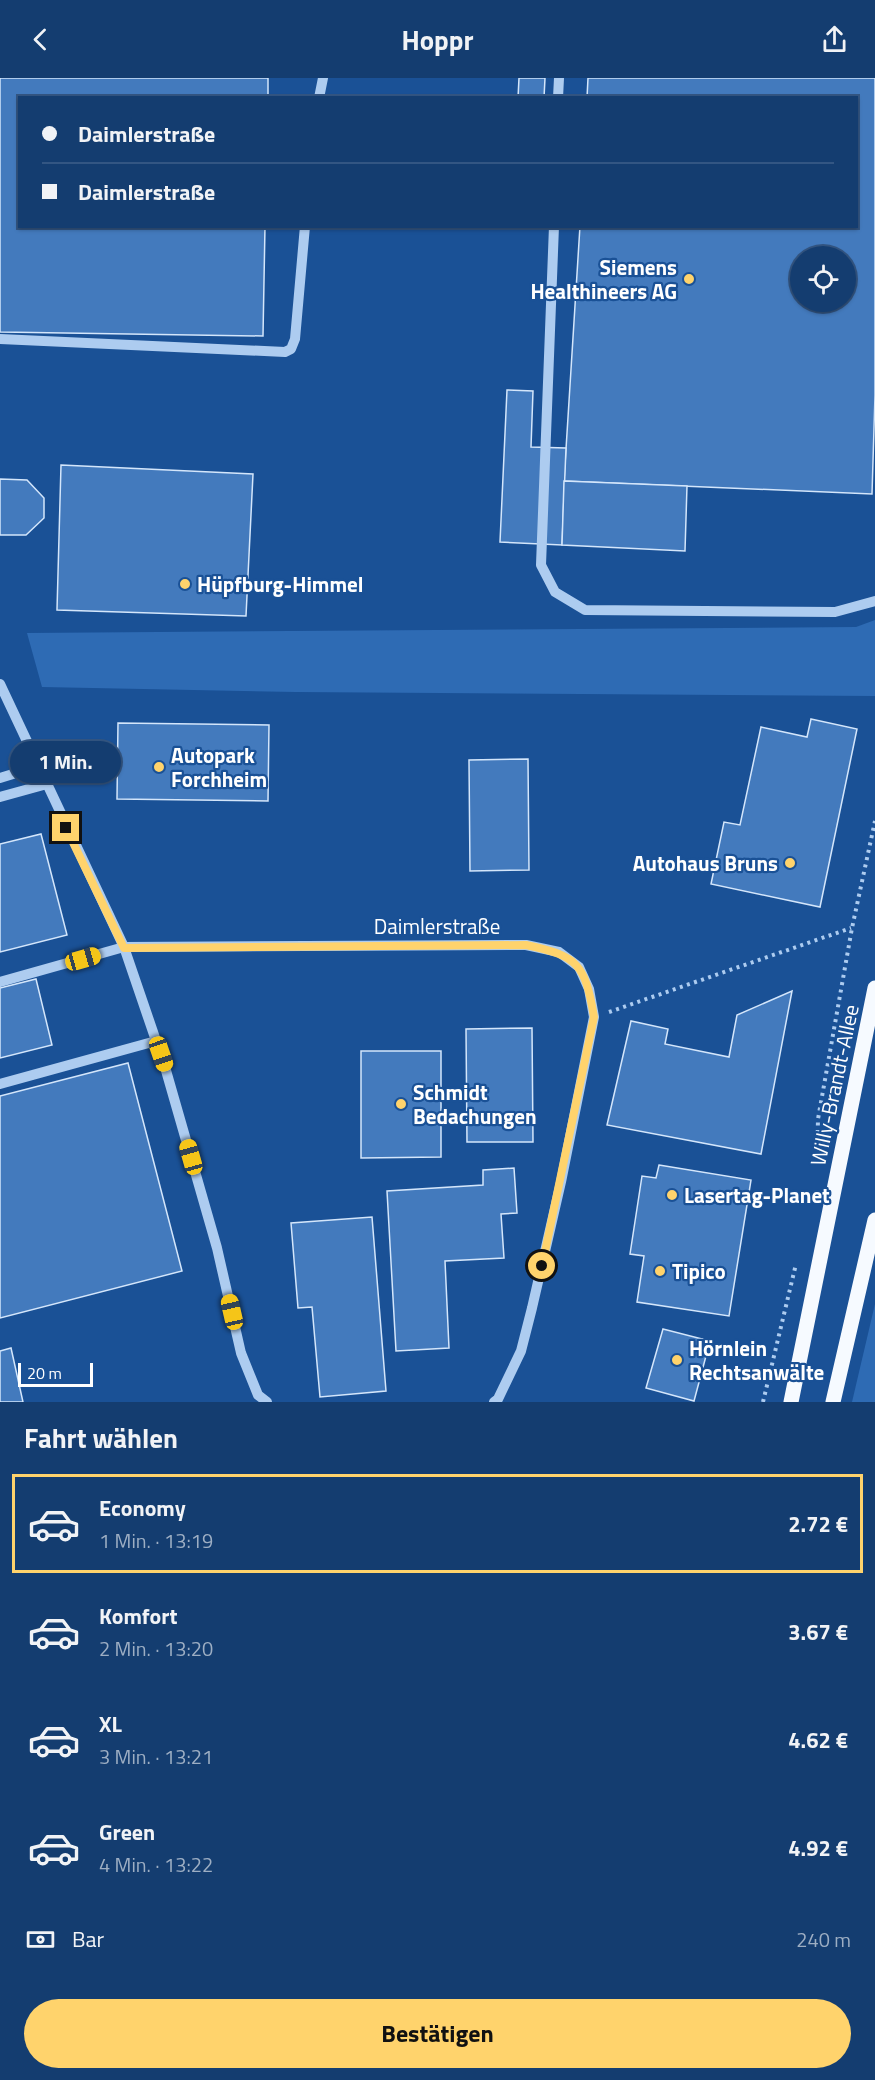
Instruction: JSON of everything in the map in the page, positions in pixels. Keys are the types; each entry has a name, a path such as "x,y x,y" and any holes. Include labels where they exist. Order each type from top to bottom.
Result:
{"main road":[{"name":"Willy-Brandt-Allee","path":"791,1402 875,988"},
{"path":"833,1402 875,1220"}],"street":[{"path":"319,96 323,78"},
{"path":"558,96 559,78"},
{"path":"0,339 285,352 291,348 295,339 305,228"},
{"path":"554,228 541,565 555,592 585,610 835,612 875,601"},
{"path":"0,684 124,948 156,1041 217,1248 241,1353 258,1395 267,1402"},
{"path":"0,778 39,766"},
{"path":"0,797 47,784"},
{"name":"Daimlerstraße","path":"0,982 124,948 526,945 559,952 579,967 589,988 594,1017 559,1193 532,1308 521,1351 497,1401"},
{"path":"0,1084 156,1041"}],"path":[{"path":"817,1172 818,1119 852,928 875,821"},
{"path":"594,1017 852,928"},
{"path":"763,1402 796,1263"}],"shaded area":[{"path":"875,620 875,696 296,692 42,687 27,633 856,627"},
{"path":"875,1304 875,1402 852,1402"}],"building":[{"path":"0,78 268,78 268,96 18,96 18,228 265,228 263,336 0,332"},
{"path":"519,78 545,78 544,96 518,96"},
{"name":"Siemens Healthineers AG","path":"588,78 875,78 875,395 872,494 564,481 580,228 858,228 858,96 587,96"},
{"path":"507,390 533,391 531,447 566,448 562,545 500,542"},
{"path":"61,465 253,474 246,616 57,610"},
{"path":"0,479 27,480 44,498 44,518 26,535 0,535"},
{"path":"564,481 687,486 685,551 562,545"},
{"path":"811,719 857,729 820,907 711,884 724,822 740,825 761,727 807,737"},
{"path":"118,723 269,725 268,801 117,799"},
{"path":"528,759 529,870 470,871 469,760"},
{"path":"41,834 67,935 0,952 0,844"},
{"path":"36,979 52,1045 0,1058 0,988"},
{"path":"792,991 761,1154 607,1125 631,1021 668,1029 665,1044 729,1057 737,1015"},
{"path":"532,1028 533,1142 467,1142 466,1029"},
{"name":"Schmidt Bedachungen","path":"361,1051 441,1051 441,1157 361,1158"},
{"path":"128,1063 182,1271 0,1318 0,1096"},
{"path":"659,1165 751,1180 729,1316 637,1302 644,1256 630,1254 642,1176 656,1178"},
{"path":"514,1168 517,1213 501,1214 504,1258 445,1261 449,1348 396,1351 387,1191 483,1185 483,1170"},
{"path":"372,1217 386,1391 320,1397 312,1307 298,1308 291,1223"},
{"path":"663,1329 710,1341 694,1401 646,1388"},
{"path":"11,1348 23,1402 0,1402 0,1351"}],"place":[{"name":"Siemens Healthineers AG","path":"689,279"},
{"name":"Hüpfburg-Himmel","path":"185,584"},
{"name":"Autopark Forchheim","path":"159,767"},
{"name":"Autohaus Bruns","path":"790,863"},
{"name":"Schmidt Bedachungen","path":"401,1104"},
{"name":"Lasertag-Planet","path":"672,1195"},
{"name":"Tipico","path":"660,1271"},
{"name":"Hörnlein Rechtsanwälte","path":"677,1360"}],"route":[{"path":"66,828 124,948 526,945 559,952 579,967 589,988 594,1017 542,1266"}]}
